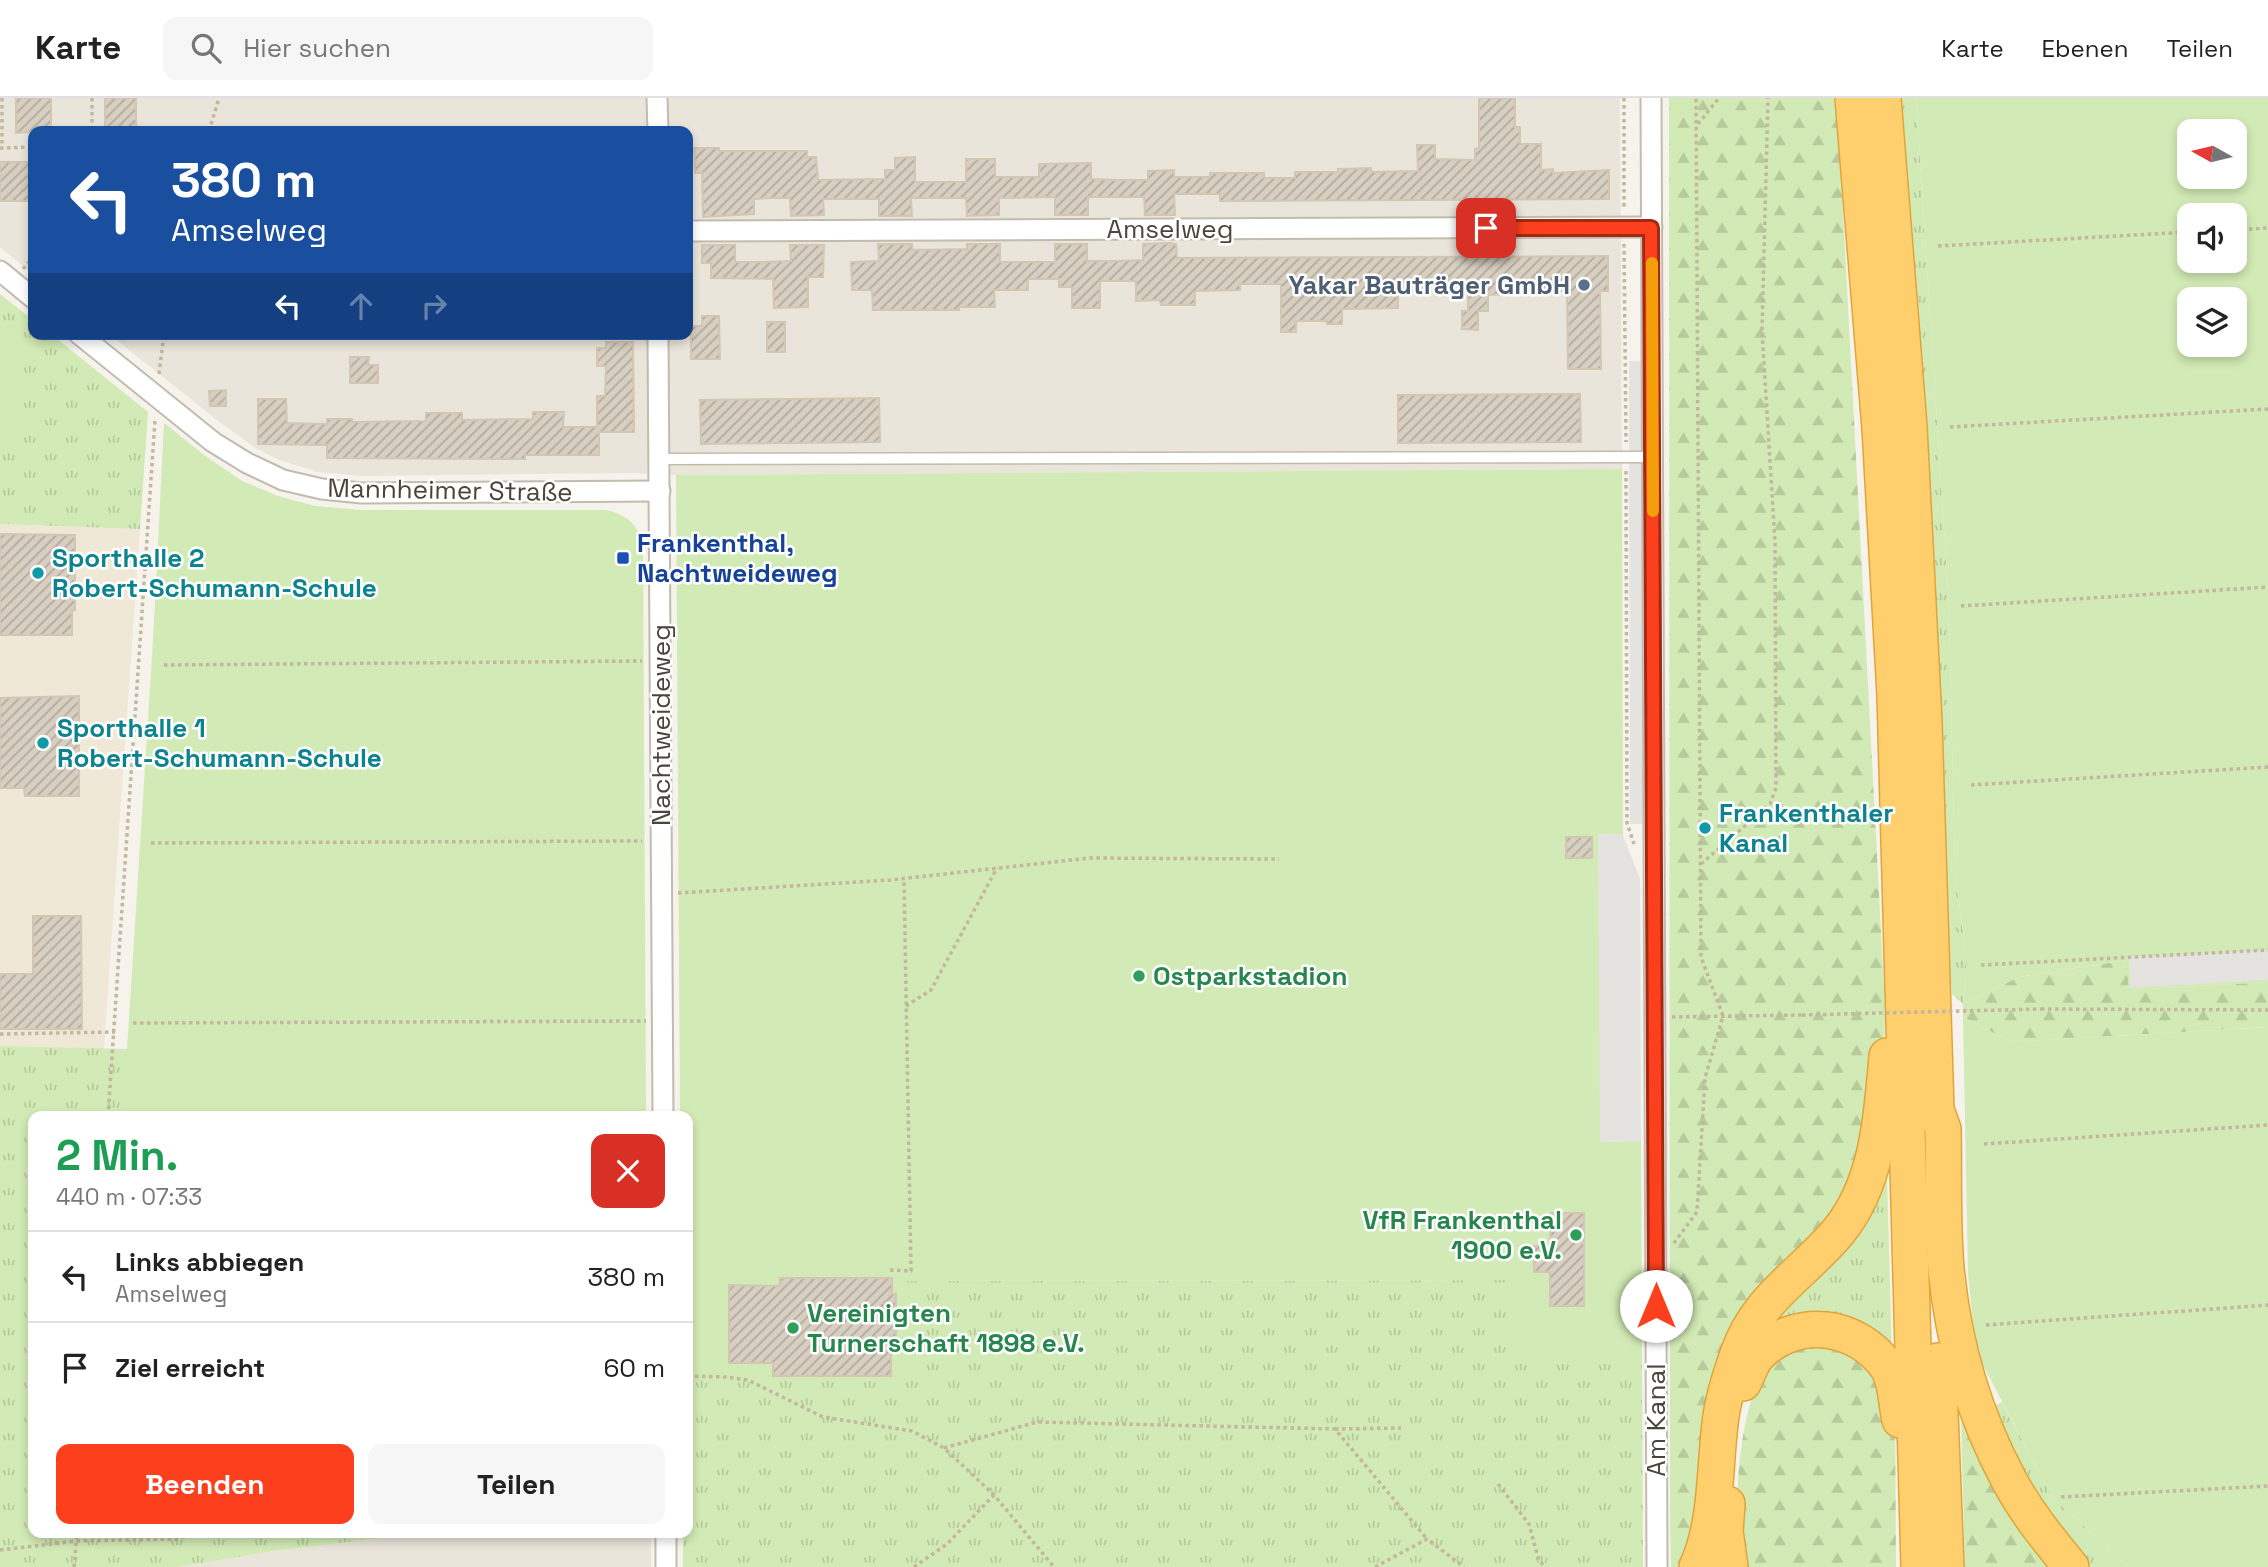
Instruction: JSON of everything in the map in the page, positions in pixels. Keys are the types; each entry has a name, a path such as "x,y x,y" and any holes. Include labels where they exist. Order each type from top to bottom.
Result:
{"highway":[{"path":"1853,98 1880,428 1894,668 1919,1567"},
{"path":"1883,98 1909,427 1924,722 1936,1110 1943,1129 1946,1265 1954,1324 1968,1380 1986,1430 2009,1480 2035,1523 2071,1567"},
{"path":"1697,1567 1710,1525 1722,1414 1738,1352 1754,1319 1774,1293 1839,1232 1862,1193 1877,1147 1884,1101 1888,1035 1905,1008"},
{"path":"1936,1110 1929,1131 1946,1567"},
{"path":"1730,1567 1725,1531 1735,1419 1741,1387 1756,1357 1773,1341 1797,1330 1820,1328 1846,1334 1870,1346 1889,1370 1897,1397 1899,1419 1916,1446"}],"street":[{"path":"657,98 657,126"},
{"name":"Am Kanal","path":"1651,98 1651,228 1657,457 1657,1567"},
{"name":"Amselweg","path":"693,231 1651,228"},
{"path":"0,271 28,294"},
{"name":"Mannheimer Straße","path":"87,340 213,442 247,463 283,480 322,489 362,493 660,491"},
{"name":"Nachtweideweg","path":"659,340 663,1111"},
{"path":"666,1538 666,1567"}],"lane":[{"path":"659,459 1657,457"}],"path":[{"path":"2,98 1,148 28,147"},
{"path":"92,98 92,126"},
{"path":"211,126 219,98"},
{"path":"1667,1253 1697,1212 1705,1077 1723,1016 1701,957 1696,98"},
{"path":"1696,125 1719,98"},
{"path":"1701,864 1770,804 1776,788 1775,542 1762,331 1768,98"},
{"path":"2247,229 2268,228"},
{"path":"1938,246 2177,233"},
{"path":"108,1111 157,396 163,340"},
{"path":"1950,427 2268,408"},
{"path":"1961,606 2268,587"},
{"path":"164,665 661,661"},
{"path":"1971,785 2268,767"},
{"path":"151,843 662,841"},
{"path":"662,894 904,879 1090,858 1279,859"},
{"path":"906,1006 931,990 997,868"},
{"path":"890,1270 911,1271 904,879"},
{"path":"1981,965 2268,950"},
{"path":"1664,1017 2041,1009 2268,1010"},
{"path":"134,1023 663,1021"},
{"path":"0,1034 114,1032"},
{"path":"1984,1144 2268,1125"},
{"path":"1986,1325 2268,1305"},
{"path":"693,1376 748,1380 823,1417 912,1430 944,1447 994,1495 1054,1567"},
{"path":"944,1447 1037,1422 1401,1428"},
{"path":"1335,1429 1427,1539 1464,1567"},
{"path":"1498,1483 1529,1524 1539,1561 1546,1567"},
{"path":"2062,1496 2268,1486"},
{"path":"914,1567 947,1544 994,1495"},
{"path":"0,1550 77,1541 180,1538"},
{"path":"1375,1567 1427,1539"},
{"path":"74,1567 77,1541"}],"shaded area":[{"path":"0,98 1620,98 1622,469 362,476 317,472 277,459 257,449 117,340 693,340 693,126 28,126 28,270 0,247"},
{"path":"1629,361 1646,361 1647,824 1630,824"},
{"path":"0,524 140,529 104,1049 0,1046"},
{"path":"1598,834 1623,835 1640,879 1641,1141 1600,1142"},
{"path":"2268,950 2268,980 2130,988 2129,957"},
{"path":"380,1538 651,1538 651,1567 178,1567"}],"green space":[{"path":"1669,98 1837,98 1885,1007 1884,1061 1862,1178 1773,1284 1687,1567 1671,1567 1670,1521"},
{"path":"1900,98 1916,98 1949,606 1955,873 1967,961 1963,1004 1952,994 1942,878"},
{"path":"1916,98 2268,98 2268,982 2129,990 2126,960 2019,977 1963,1004 1967,961 1955,873 1949,606"},
{"path":"0,294 28,316 28,340 58,340 148,412 140,529 0,524"},
{"path":"22,324 23,437 0,438 0,325"},
{"path":"164,423 242,481 278,496 315,506 362,510 605,510 620,514 631,522 643,547 646,1111 123,1111"},
{"name":"Ostparkstadion","path":"1622,469 1623,835 1599,834 1601,1142 1641,1141 1642,1364 1511,1364 1511,1280 898,1281 897,1381 791,1381 737,1375 693,1375 693,1111 680,1111 676,475"},
{"path":"2127,960 2129,990 2268,982 2268,1027 2011,1042 1963,1017 1963,1004 2019,977"},
{"path":"1963,1017 2011,1042 2268,1027 2268,1567 2129,1567 2052,1497 1982,1363 1973,1323 1968,1273"},
{"path":"0,1046 128,1049 123,1111 28,1111 28,1538 380,1538 178,1567 0,1567"},
{"path":"1886,1139 1892,1360 1779,1329 1764,1319"},
{"path":"1511,1280 1511,1364 1642,1364 1643,1567 683,1567 683,1538 693,1538 693,1375 737,1375 897,1281"},
{"path":"1812,1337 1858,1347 1895,1400 1896,1567 1740,1567 1737,1522 1739,1466 1748,1412 1755,1389 1768,1366"},
{"path":"1960,1383 2061,1567 1965,1567"},
{"path":"2002,1402 2052,1497 2129,1567 2091,1567 2059,1531 2034,1492 1991,1408"}],"building":[{"path":"16,98 51,98 51,126 28,126 28,132 16,133"},
{"path":"105,98 136,98 136,126 105,126"},
{"path":"1479,98 1515,98 1515,127 1520,127 1520,144 1541,144 1541,170 1553,169 1553,173 1609,170 1609,199 1220,201 1220,194 1174,194 1175,215 1145,215 1144,197 1088,197 1088,215 1055,215 1055,197 999,198 999,215 967,216 966,198 911,198 912,216 879,216 879,199 823,199 824,215 791,216 790,198 771,198 754,199 754,214 703,217 702,173 695,173 694,148 719,148 719,151 807,151 807,157 816,157 818,180 885,179 885,170 895,170 895,158 915,157 915,182 966,182 966,159 995,159 995,177 1039,177 1039,164 1091,163 1091,179 1116,180 1148,180 1148,171 1174,170 1174,177 1210,177 1210,173 1264,173 1264,178 1295,178 1295,172 1338,172 1338,169 1371,168 1371,172 1418,171 1417,145 1435,145 1435,159 1475,160 1475,149 1479,148"},
{"path":"0,162 28,162 28,201 0,201"},
{"path":"878,244 912,244 912,250 967,249 967,244 1000,244 1000,262 1055,262 1055,244 1087,244 1087,261 1116,261 1143,260 1143,244 1176,244 1177,258 1608,256 1608,291 1600,291 1601,369 1568,369 1567,291 1488,295 1488,311 1478,311 1478,330 1462,329 1462,311 1468,311 1468,280 1423,280 1423,291 1398,291 1398,308 1342,309 1342,324 1296,321 1296,332 1281,332 1281,284 1240,284 1240,290 1195,291 1195,305 1161,305 1160,300 1136,301 1136,281 1100,281 1100,308 1072,308 1072,287 1059,287 1059,279 1028,279 1028,290 994,290 995,307 959,307 959,310 873,310 872,290 852,290 851,262 879,261"},
{"path":"702,245 735,245 735,262 763,262 791,261 790,245 824,245 823,277 808,277 808,307 774,308 773,279 711,278 711,263 702,263"},
{"path":"702,316 719,316 720,359 691,359 693,326 702,326"},
{"path":"767,322 785,322 785,352 767,352"},
{"path":"606,342 633,342 634,432 599,432 599,455 525,455 525,459 327,458 327,445 258,444 258,399 286,399 287,423 327,424 327,419 352,419 352,422 426,421 426,413 462,413 462,420 533,419 533,412 564,412 563,427 597,427 597,396 605,396 606,366 597,366 597,348 606,348"},
{"path":"350,357 369,357 368,365 378,365 378,383 350,383"},
{"path":"226,390 226,406 210,406 209,391"},
{"path":"1580,394 1581,442 1398,443 1398,395"},
{"path":"879,398 880,442 701,444 700,400"},
{"name":"Sporthalle 2 Robert-Schumann-Schule","path":"0,534 75,535 75,610 72,611 72,635 0,635"},
{"name":"Sporthalle 1 Robert-Schumann-Schule","path":"79,696 79,796 25,796 24,788 0,788 0,698"},
{"path":"1566,837 1592,837 1592,858 1566,858"},
{"path":"33,916 81,916 82,1029 0,1029 0,974 33,974"},
{"path":"1551,1213 1584,1213 1584,1306 1550,1306 1550,1272 1534,1272 1534,1246 1550,1246"},
{"name":"Vereinigten Turnerschaft 1898 e.V.","path":"780,1278 892,1278 892,1294 896,1294 896,1349 891,1349 891,1376 773,1376 773,1363 729,1363 729,1285 780,1286"}],"slow traffic":[{"path":"1652,263 1653,511"}],"place":[{"name":"Yakar Bauträger GmbH","path":"1584,285"},
{"name":"Frankenthal, Nachtweideweg","path":"623,558"},
{"name":"Sporthalle 2 Robert-Schumann-Schule","path":"38,573"},
{"name":"Sporthalle 1 Robert-Schumann-Schule","path":"43,743"},
{"name":"Frankenthaler Kanal","path":"1705,828"},
{"name":"Ostparkstadion","path":"1139,976"},
{"name":"VfR Frankenthal 1900 e.V.","path":"1576,1235"},
{"name":"Vereinigten Turnerschaft 1898 e.V.","path":"793,1328"}],"route":[{"path":"1486,228 1651,228 1656,1306"}]}
